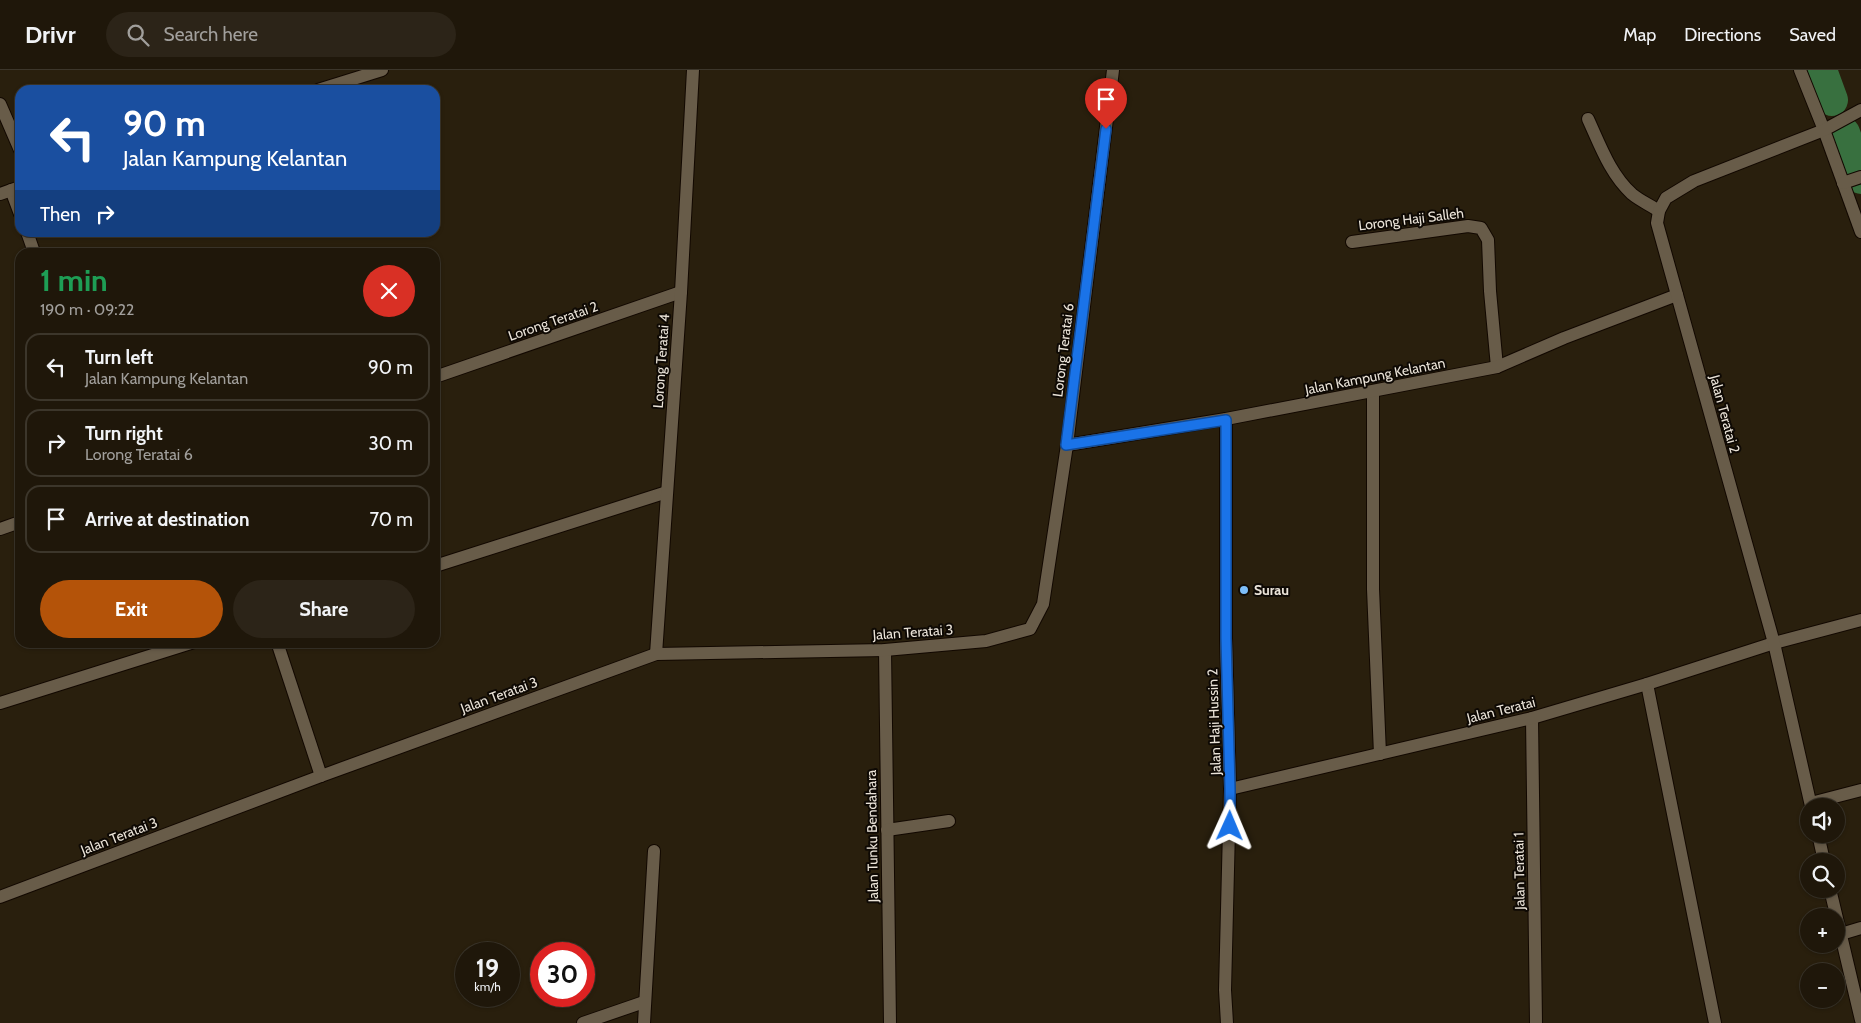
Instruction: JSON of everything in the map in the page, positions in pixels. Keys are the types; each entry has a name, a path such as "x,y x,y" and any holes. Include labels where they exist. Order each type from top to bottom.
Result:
{"street":[{"path":"334,85 382,70"},
{"name":"Lorong Teratai 4","path":"656,654 681,292 693,70"},
{"name":"Lorong Teratai 6","path":"1030,630 1043,604 1066,445 1113,70"},
{"path":"1800,70 1824,130 1852,180 1861,232"},
{"path":"0,104 15,138"},
{"path":"1588,119 1608,164 1632,194 1658,211 1666,198 1694,181 1824,130 1861,110"},
{"path":"10,190 15,202"},
{"name":"Jalan Teratai 2","path":"1658,211 1656,223 1774,643 1809,798"},
{"name":"Lorong Haji Salleh","path":"1352,242 1468,226 1481,228 1488,240 1490,291 1497,367"},
{"name":"Lorong Teratai 2","path":"440,375 681,292"},
{"name":"Jalan Kampung Kelantan","path":"1066,445 1226,420 1497,367 1564,338 1677,295"},
{"path":"1373,392 1373,589 1380,754"},
{"name":"Jalan Haji Hussin 2","path":"1226,420 1226,638 1230,789 1225,990 1227,1023"},
{"path":"440,564 667,492"},
{"path":"0,530 15,524"},
{"name":"Jalan Teratai","path":"1230,789 1532,718 1647,684 1774,643 1861,620"},
{"name":"Jalan Teratai 3","path":"0,897 321,776 656,654 885,650 986,641 1030,630"},
{"path":"0,703 175,648"},
{"path":"279,648 321,776"},
{"name":"Jalan Tunku Bendahara","path":"885,650 890,1023"},
{"path":"1647,684 1716,1023"},
{"name":"Jalan Teratai 1","path":"1532,718 1536,1023"},
{"path":"1834,798 1861,790"},
{"path":"887,830 949,821"},
{"path":"644,1023 654,851"},
{"path":"1845,933 1861,928"},
{"path":"1845,951 1861,1020"},
{"path":"583,1023 644,1002"}],"waterway":[{"path":"1821,70 1832,100"},
{"path":"1844,133 1861,178"}],"place":[{"name":"Surau","path":"1244,590"}],"route":[{"path":"1106,129 1066,445 1226,420 1226,638 1230,826"}]}
